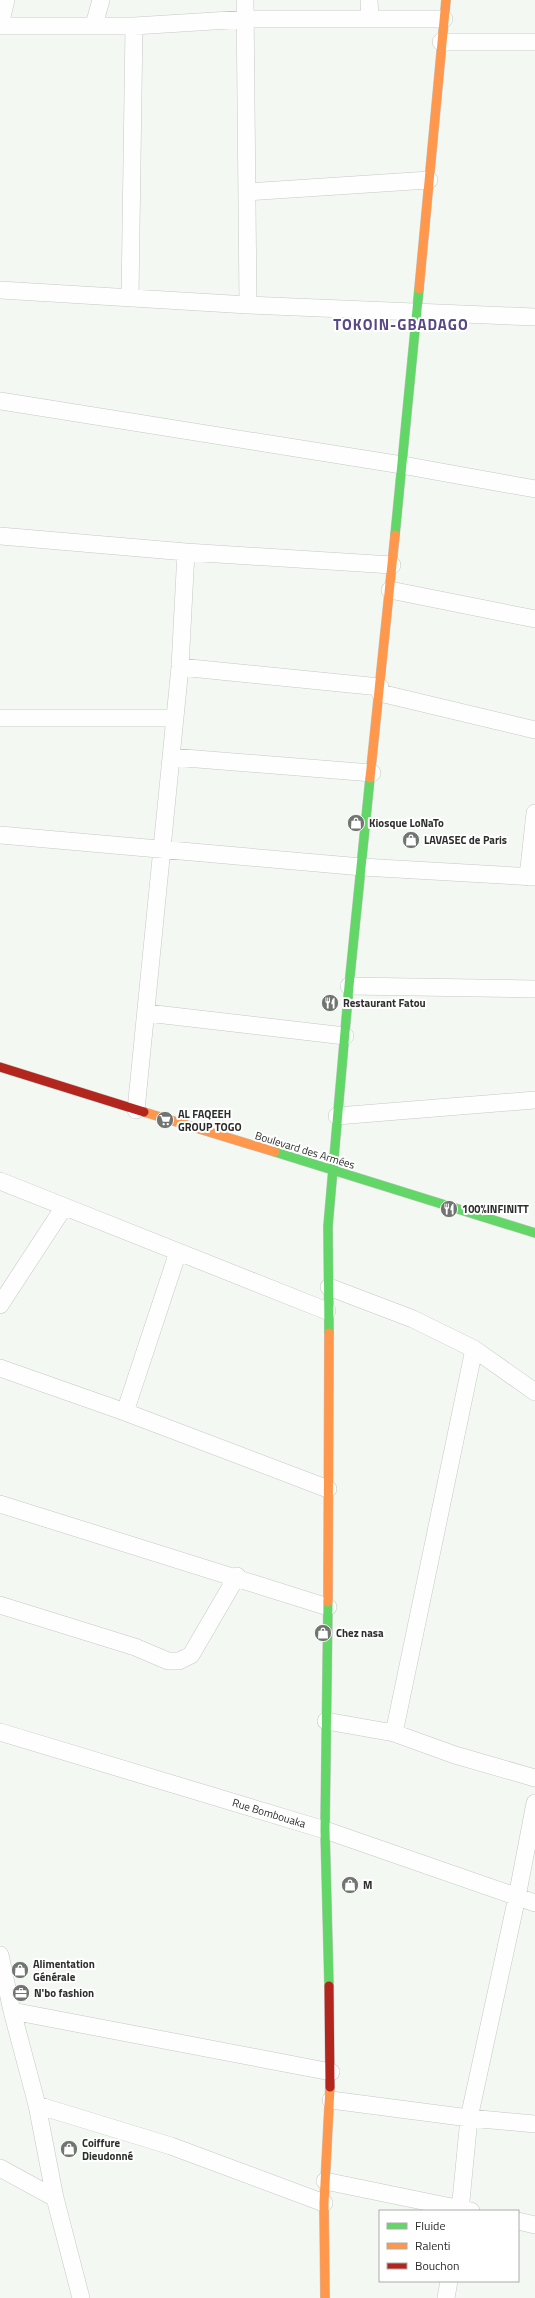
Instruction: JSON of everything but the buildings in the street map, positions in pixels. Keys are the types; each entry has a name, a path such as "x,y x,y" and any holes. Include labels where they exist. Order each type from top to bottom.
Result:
{"street":[{"path":"6,0 0,25 134,26 246,19 444,19"},
{"path":"94,26 101,0"},
{"path":"245,0 248,305"},
{"path":"369,0 370,18"},
{"path":"325,2298 324,2203 331,2100 325,1830 330,1415 327,1312 329,1287 328,1226 349,986 372,773 446,0"},
{"path":"130,297 134,26"},
{"path":"441,42 535,42"},
{"path":"247,192 429,180"},
{"path":"0,290 248,305 535,317"},
{"path":"0,401 402,465 535,490"},
{"path":"0,536 186,552 392,565"},
{"path":"136,1110 147,1013 161,850 172,757 180,667 186,552"},
{"path":"390,590 535,619"},
{"path":"180,667 380,690 535,730"},
{"path":"0,718 175,718"},
{"path":"172,757 372,773"},
{"path":"0,835 362,867 531,877 535,813"},
{"path":"349,986 535,989"},
{"path":"147,1013 345,1036"},
{"name":"Boulevard des Armées","path":"0,1067 535,1233"},
{"path":"338,1116 535,1100"},
{"path":"0,1181 327,1312"},
{"path":"0,1305 64,1207"},
{"path":"125,1412 178,1252"},
{"path":"329,1287 406,1316 474,1349 535,1392"},
{"path":"394,1733 474,1349"},
{"path":"0,1368 125,1412 328,1489"},
{"path":"0,1504 237,1576 328,1607"},
{"path":"0,1605 135,1647 168,1661 179,1661 191,1655 237,1576"},
{"path":"326,1721 394,1733 455,1755 535,1778"},
{"name":"Rue Bombouaka","path":"0,1732 325,1830 535,1903"},
{"path":"325,2181 464,2210 469,2118 517,1897 535,1803"},
{"path":"0,1955 3,1986 12,2011 37,2105 55,2198 81,2298"},
{"path":"12,2011 331,2072"},
{"path":"331,2100 469,2118 535,2124"},
{"path":"37,2105 171,2146 324,2203"},
{"path":"0,2168 55,2198"},
{"path":"519,2221 535,2225"},
{"path":"446,2298 449,2282"}],"traffic: fast":[{"path":"395,535 419,289"},
{"path":"329,1333 328,1226 349,986 370,778"},
{"path":"275,1152 535,1233"},
{"path":"328,1602 325,1830 329,1986"}],"traffic: slow":[{"path":"419,289 446,0"},
{"path":"370,778 395,535"},
{"path":"144,1112 275,1152"},
{"path":"328,1602 329,1333"},
{"path":"325,2298 324,2203 330,2087"}],"traffic: jam":[{"path":"0,1067 144,1112"},
{"path":"329,1986 330,2087"}],"place":[{"name":"Kiosque LoNaTo","path":"356,823"},
{"name":"LAVASEC de Paris","path":"411,840"},
{"name":"Restaurant Fatou","path":"330,1003"},
{"name":"AL FAQEEH GROUP TOGO","path":"165,1120"},
{"name":"100%INFINITT","path":"449,1209"},
{"name":"Chez nasa","path":"323,1633"},
{"name":"M","path":"350,1885"},
{"name":"Alimentation Générale","path":"20,1970"},
{"name":"N'bo fashion","path":"21,1993"},
{"name":"Coiffure Dieudonné","path":"69,2149"}],"district":[{"name":"TOKOIN-GBADAGO","path":"401,324"}]}
